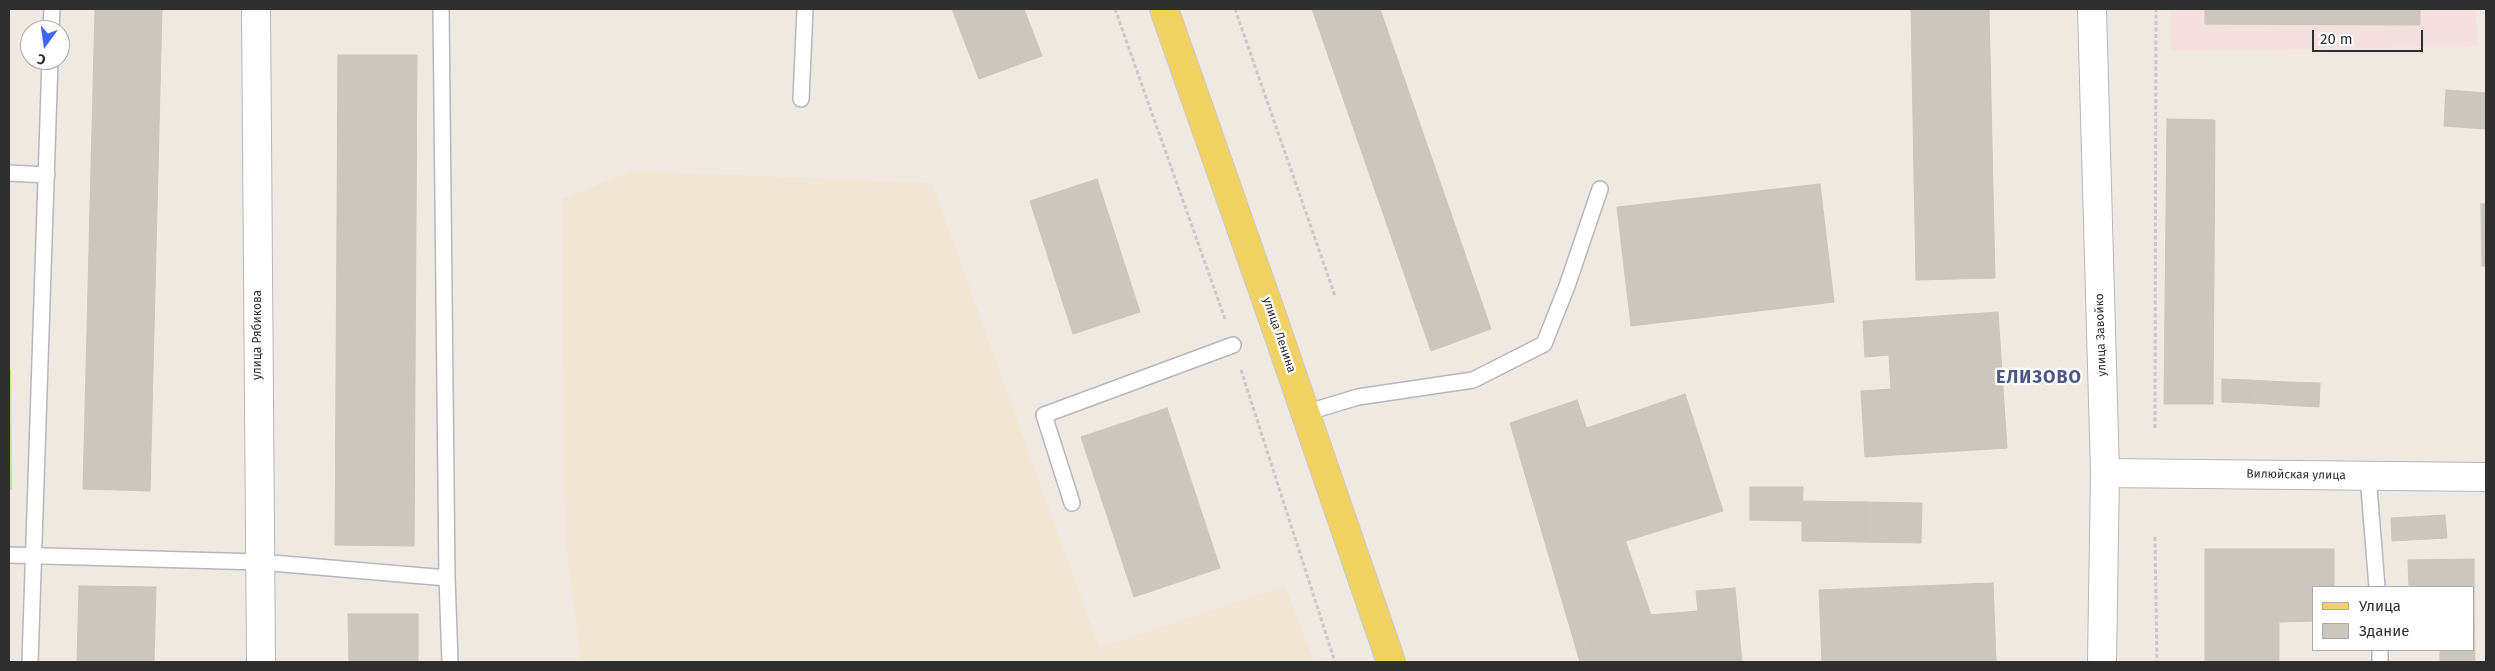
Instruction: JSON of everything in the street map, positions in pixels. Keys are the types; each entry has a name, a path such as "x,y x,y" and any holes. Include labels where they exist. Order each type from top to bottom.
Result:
{"main road":[{"name":"улица Ленина","path":"1164,9 1306,413 1390,662"}],"street":[{"name":"улица Рябикова","path":"256,9 261,662"},
{"name":"улица Завойко","path":"2092,9 2105,473 2102,662"},
{"name":"Вилюйская улица","path":"2105,473 2486,477"}],"lane":[{"path":"441,9 447,578 450,662"},
{"path":"801,99 805,9"},
{"path":"30,662 50,70"},
{"path":"9,173 47,175"},
{"path":"1306,413 1358,397 1473,380 1544,344 1567,286 1600,189"},
{"path":"1072,503 1044,415 1233,345"},
{"path":"2368,476 2377,586"},
{"path":"9,555 260,562 447,578"}],"path":[{"path":"1235,9 1335,296"},
{"path":"2155,428 2156,9"},
{"path":"2155,538 2157,662"}],"shaded area":[{"path":"2170,9 2476,9 2477,46 2171,51"},
{"path":"633,171 932,183 1099,648 1285,586 1314,662 581,662 565,536 562,199"}],"green space":[{"path":"9,369 11,369 12,490 9,490"}],"building":[{"path":"95,9 162,9 150,491 83,489"},
{"path":"952,9 1024,9 1042,56 979,79"},
{"path":"1312,9 1380,9 1491,329 1431,351"},
{"path":"1911,9 1989,9 1995,278 1916,280"},
{"path":"2205,9 2420,9 2420,25 2205,24"},
{"path":"338,55 417,55 414,546 335,545"},
{"path":"2446,90 2486,93 2486,129 2444,126"},
{"path":"2167,119 2215,120 2213,404 2164,404"},
{"path":"1097,179 1140,312 1073,334 1030,201"},
{"path":"1820,184 1834,302 1631,326 1617,207"},
{"path":"2481,204 2486,204 2486,266 2482,266"},
{"path":"1998,312 2007,448 1865,457 1861,391 1891,389 1889,355 1865,357 1863,321"},
{"path":"2222,379 2250,380 2249,403 2222,402"},
{"path":"2250,380 2286,382 2285,405 2249,403"},
{"path":"2286,382 2320,383 2319,407 2285,405"},
{"path":"1685,394 1723,511 1626,541 1587,428"},
{"path":"1577,400 1651,615 1589,620 1592,662 1580,662 1510,423"},
{"path":"1167,408 1220,568 1134,597 1081,437"},
{"path":"1750,487 1803,487 1802,521 1750,520"},
{"path":"1802,501 1865,502 1865,542 1802,541"},
{"path":"1865,502 1922,503 1921,543 1865,542"},
{"path":"2445,515 2447,538 2392,541 2391,518"},
{"path":"2205,549 2334,549 2334,586 2312,586 2312,621 2279,622 2279,662 2205,662"},
{"path":"2474,559 2474,586 2409,586 2408,560"},
{"path":"1993,583 1996,662 1822,662 1819,590"},
{"path":"79,586 156,587 154,662 77,662"},
{"path":"1735,588 1742,662 1592,662 1589,620 1698,611 1696,591"},
{"path":"348,614 418,614 418,662 349,662"},
{"path":"2440,651 2475,651 2475,662 2440,662"}],"district":[{"name":"ЕЛИЗОВО","path":"2039,378"}]}
